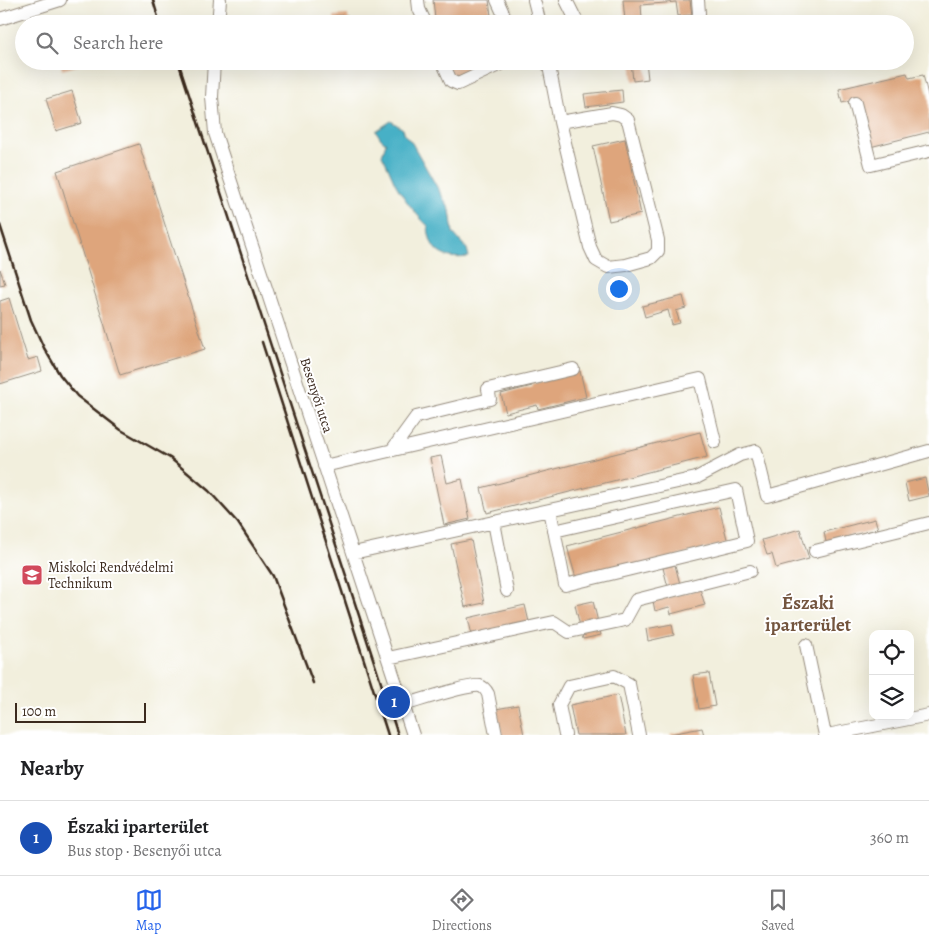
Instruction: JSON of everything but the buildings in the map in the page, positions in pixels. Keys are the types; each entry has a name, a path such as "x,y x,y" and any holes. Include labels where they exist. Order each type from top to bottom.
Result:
{"street":[{"path":"0,19 42,3 60,0"},
{"path":"219,15 220,0"},
{"path":"418,0 422,15"},
{"path":"534,0 538,15"},
{"path":"566,0 574,15"},
{"path":"698,0 699,15"},
{"path":"497,1 498,15"},
{"path":"497,1 504,15"},
{"name":"Besenyői utca","path":"214,70 212,97 215,133 413,735"},
{"path":"446,70 451,81 458,84 488,70"},
{"path":"550,70 560,122 590,247 596,260 608,267 626,265 651,258 658,251 658,240 628,120 621,115 612,113 560,122"},
{"path":"855,103 871,165 929,151"},
{"path":"392,450 416,416 490,398 488,389 573,369"},
{"path":"324,466 700,379 715,442"},
{"path":"353,553 696,478 740,455 756,451 767,496 929,450"},
{"path":"550,510 554,530 565,585 747,541 736,490 554,530"},
{"path":"494,522 507,591"},
{"path":"815,551 929,523"},
{"path":"388,658 554,622 569,632 626,620 636,600 750,571"},
{"path":"806,645 826,735 929,716"},
{"path":"565,735 559,705 570,686 614,676 629,684 639,735"},
{"path":"403,705 470,686 482,686 488,694 496,735"}],"water":[{"path":"391,121 403,129 405,135 412,143 450,210 453,233 467,249 469,257 452,257 439,253 432,243 428,226 409,205 397,186 382,155 386,143 376,131"}],"railway":[{"path":"153,0 157,15"},
{"path":"181,70 398,735"},
{"path":"0,225 31,320 44,348 60,375 77,396 121,430 170,458 209,491 238,523 273,576 313,683"},
{"path":"262,342 388,735"}],"place":[{"name":"Miskolci Rendvédelmi Technikum","path":"32,575"},
{"name":"Északi iparterület","path":"394,702"}],"district":[{"name":"Északi iparterület","path":"808,613"}]}
